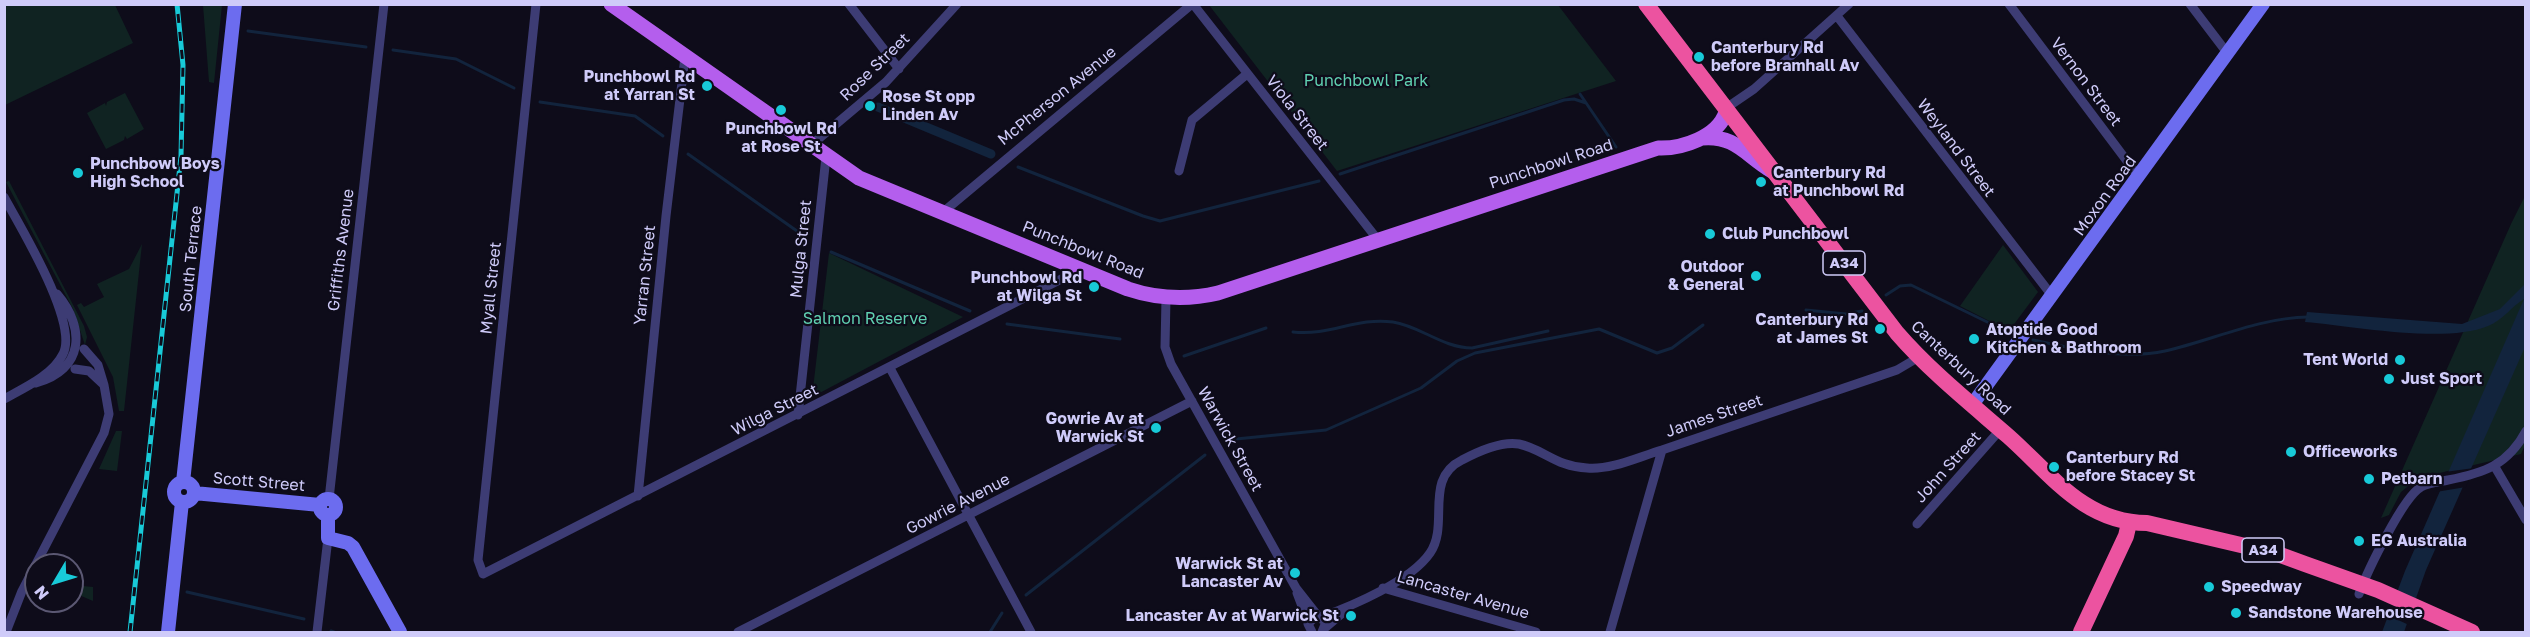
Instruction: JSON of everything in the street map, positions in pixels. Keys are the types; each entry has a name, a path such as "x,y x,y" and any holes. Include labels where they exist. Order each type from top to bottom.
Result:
{"highway":[{"name":"Canterbury Road","path":"1646,4 1726,112 1919,357 2070,495 2104,514 2129,523 2147,523 2275,553 2414,612 2472,633"},
{"path":"2081,633 2127,536 2129,523"},
{"name":"Canterbury Road","path":"2414,612 2445,633"}],"main road":[{"name":"Punchbowl Road","path":"611,4 810,146 859,178 1079,270 1136,292 1166,298 1210,295 1658,148 1671,148 1700,138 1722,124 1726,112"},
{"name":"Punchbowl Road","path":"1658,148 1665,141 1691,132 1726,112"},
{"path":"1700,138 1717,137 1730,140 1772,171"}],"street":[{"name":"South Terrace","path":"183,482 235,4"},
{"name":"Griffiths Avenue","path":"317,633 328,538 326,506 384,4"},
{"name":"Myall Street","path":"483,574 478,560 536,4"},
{"path":"849,4 899,69"},
{"name":"Rose Street","path":"810,146 899,69 957,4"},
{"name":"Viola Street","path":"1193,4 1378,240"},
{"name":"McPherson Avenue","path":"942,213 1193,4"},
{"path":"1726,112 1849,4"},
{"name":"Vernon Street","path":"2009,4 2139,177"},
{"path":"2190,4 2228,54"},
{"name":"Moxon Road","path":"1972,405 2053,297 2263,4"},
{"name":"Weyland Street","path":"1836,16 2053,297"},
{"name":"Yarran Street","path":"638,496 666,216 685,57"},
{"path":"1179,171 1192,120 1248,74"},
{"name":"Mulga Street","path":"798,415 826,157"},
{"path":"4,197 7,209 53,290 69,311 75,327 70,360 62,370 48,380 32,384 4,399"},
{"name":"Wilga Street","path":"483,574 1079,270"},
{"name":"Warwick Street","path":"1166,298 1165,347 1192,401 1296,588 1319,616 1325,630"},
{"path":"8,630 22,591 104,433 109,414 104,385 98,365 84,349"},
{"name":"James Street","path":"1610,633 1662,450 1897,370 1919,357"},
{"path":"890,368 1031,633"},
{"path":"75,369 89,371 104,385"},
{"name":"Gowrie Avenue","path":"738,633 1192,401"},
{"name":"John Street","path":"1917,524 2000,430"},
{"path":"2361,589 2409,499 2420,488 2431,483 2472,476 2495,467 2512,453 2526,431"},
{"path":"1383,588 1404,578 1429,555 1439,532 1438,500 1441,484 1449,470 1462,460 1514,444 1564,464 1597,468 1662,450"},
{"path":"2495,467 2526,520"},
{"path":"183,482 192,486 194,493 191,499 182,502 176,498 174,489 183,482"},
{"name":"Scott Street","path":"194,493 326,506"},
{"path":"168,633 182,502"},
{"path":"328,538 348,543 353,547 400,633"},
{"name":"Warwick Street","path":"1296,588 1307,627"},
{"name":"Lancaster Avenue","path":"1307,627 1311,618 1350,606 1383,588 1536,633"},
{"name":"Lancaster Avenue","path":"1325,630 1350,606"}],"green space":[{"path":"5,4 115,5 133,43 5,105"},
{"path":"203,5 222,5 214,83 209,82"},
{"name":"Punchbowl Park","path":"1209,5 1558,5 1616,81 1337,171"},
{"path":"125,93 144,129 127,139 125,136 124,140 106,149 87,113 105,103 106,106 107,102"},
{"path":"9,181 84,326 87,337 85,345 73,309 6,182"},
{"path":"2525,196 2525,445 2521,454 2418,478 2401,492 2389,515 2381,518 2511,224"},
{"path":"142,244 124,411 119,411 113,377 77,305 81,303 84,307 104,297 97,284 129,269"},
{"path":"2003,245 2038,292 2009,331 1960,306"},
{"name":"Salmon Reserve","path":"829,253 963,317 812,397"},
{"path":"116,431 122,431 117,471 99,469"},
{"path":"84,586 93,587 93,601 84,597"}],"water":[{"path":"2525,284 2525,347 2426,570 2404,632 2382,632 2405,571 2524,299 2488,326 2448,334 2398,332 2305,322 2307,312 2462,324 2500,309"}],"pier":[{"path":"2474,468 2466,487 2436,492 2445,472"},
{"path":"2392,598 2418,601 2409,625 2387,615"}],"waterway":[{"path":"248,31 366,47"},
{"path":"393,50 456,59 514,88"},
{"path":"1580,94 1616,147"},
{"path":"1340,174 1564,100 1574,99 1586,103"},
{"path":"540,102 635,116 663,136"},
{"path":"878,107 991,154"},
{"path":"688,154 804,236"},
{"path":"1018,167 1160,221 1319,181"},
{"path":"831,252 970,311"},
{"path":"1886,295 1900,286 1911,285 2014,335"},
{"path":"1806,310 1846,314 1862,311"},
{"path":"2033,340 2116,354 2149,353 2165,351 2271,321 2308,317"},
{"path":"1293,332 1307,333 1367,322 1393,322 1403,324 1441,341 1472,348 1548,331"},
{"path":"1007,324 1120,339"},
{"path":"1230,442 1236,439 1326,430 1421,388 1457,361 1475,353 1599,329 1657,353 1672,348 1703,325"},
{"path":"1184,356 1266,328"},
{"path":"1026,595 1205,455"},
{"path":"187,592 304,619"},
{"path":"990,632 1002,613"}],"railway":[{"path":"130,632 181,156 183,65 177,4"}],"place":[{"name":"Canterbury Rd before Bramhall Av","path":"1699,57"},
{"name":"Punchbowl Rd at Yarran St","path":"707,86"},
{"name":"Rose St opp Linden Av","path":"870,106"},
{"name":"Punchbowl Rd at Rose St","path":"781,110"},
{"name":"Punchbowl Boys High School","path":"78,173"},
{"name":"Canterbury Rd at Punchbowl Rd","path":"1761,182"},
{"name":"Club Punchbowl","path":"1710,234"},
{"name":"Outdoor & General","path":"1756,276"},
{"name":"Punchbowl Rd at Wilga St","path":"1094,287"},
{"name":"Canterbury Rd at James St","path":"1880,329"},
{"name":"Atoptide Good Kitchen & Bathroom","path":"1974,339"},
{"name":"Tent World","path":"2400,360"},
{"name":"Just Sport","path":"2389,379"},
{"name":"Gowrie Av at Warwick St","path":"1156,428"},
{"name":"Officeworks","path":"2291,452"},
{"name":"Canterbury Rd before Stacey St","path":"2054,467"},
{"name":"Petbarn","path":"2369,479"},
{"name":"EG Australia","path":"2359,541"},
{"name":"Warwick St at Lancaster Av","path":"1295,573"},
{"name":"Speedway","path":"2209,587"},
{"name":"Sandstone Warehouse","path":"2236,613"},
{"name":"Lancaster Av at Warwick St","path":"1351,616"}]}
